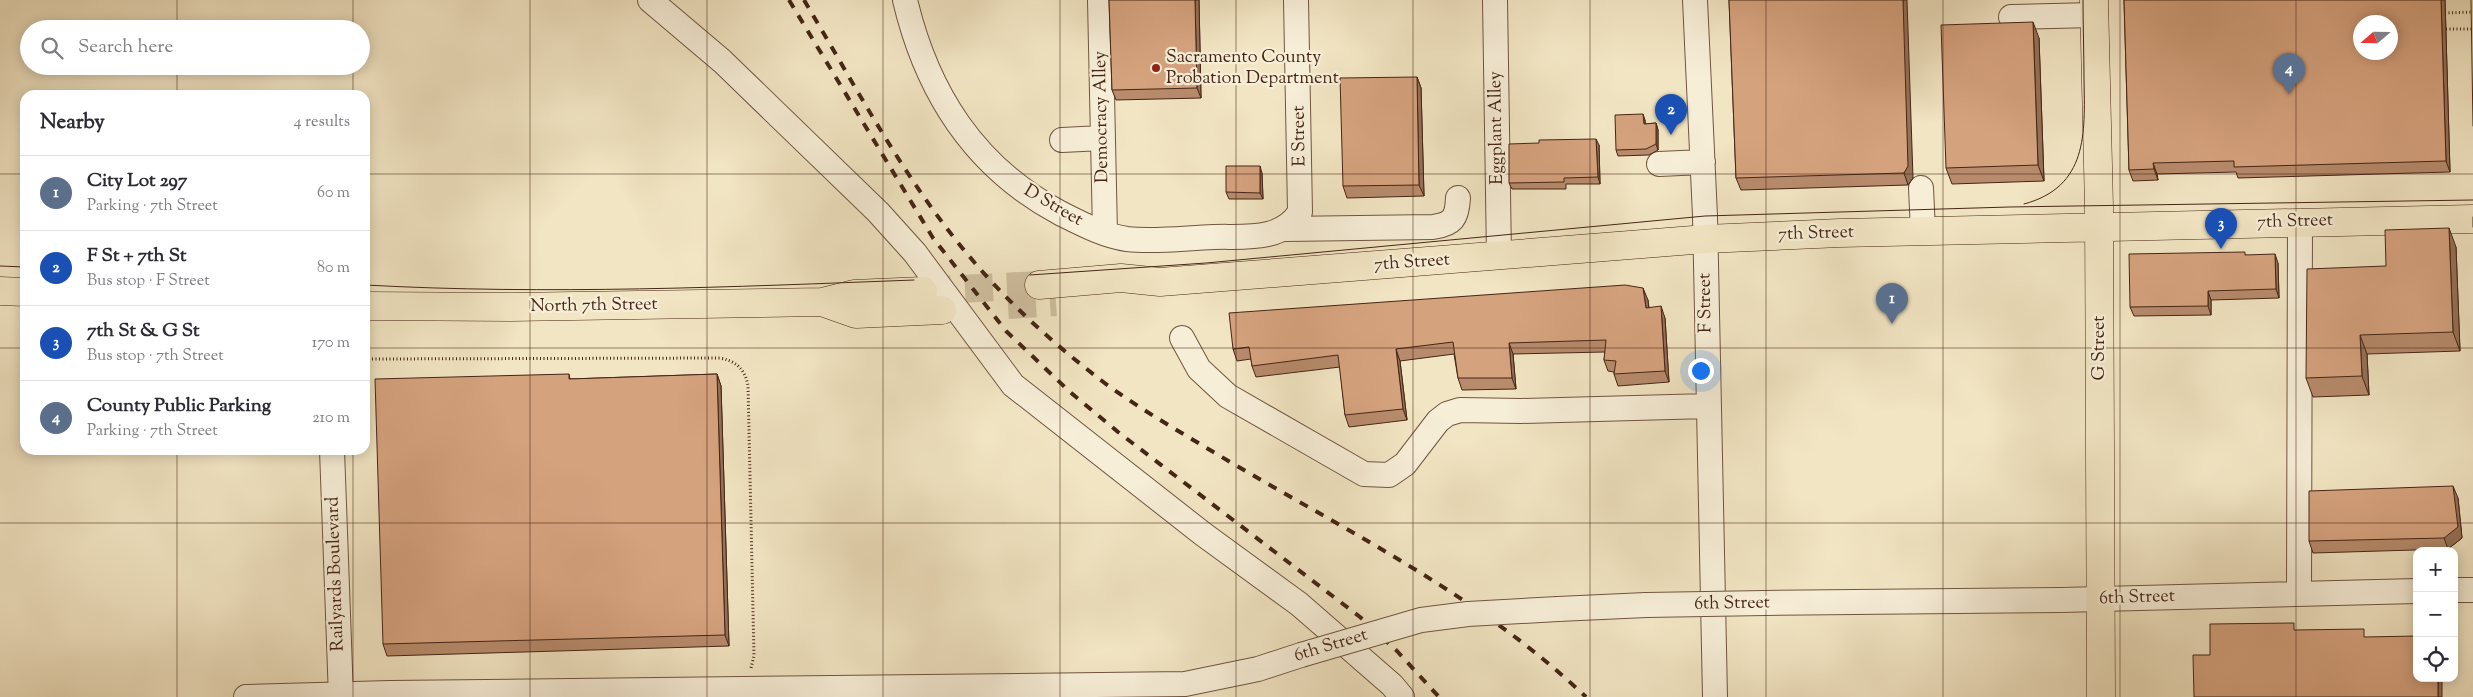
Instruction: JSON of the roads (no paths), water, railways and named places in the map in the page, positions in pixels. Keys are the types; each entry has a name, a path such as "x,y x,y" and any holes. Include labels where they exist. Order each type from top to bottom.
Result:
{"main road":[{"name":"G Street","path":"2094,8 2100,227 2101,697"},
{"name":"7th Street","path":"1048,293 1121,278 1160,282 1706,238 1923,231 2473,219"},
{"path":"0,291 20,292"},
{"name":"North 7th Street","path":"370,306 511,307 822,302 854,294 933,300"}],"street":[{"path":"650,0 722,61 878,212 914,254 1013,385 1203,534 1299,604 1392,684 1402,697"},
{"name":"D Street","path":"905,0 912,30 924,65 957,124 980,153 1036,200 1105,233 1126,239 1266,235 1292,221 1433,227 1452,222 1456,217 1458,198"},
{"name":"Democracy Alley","path":"1100,0 1105,233"},
{"name":"E Street","path":"1292,221 1301,198 1296,0"},
{"name":"Eggplant Alley","path":"1495,0 1500,256"},
{"name":"F Street","path":"1695,0 1706,238 1715,697"},
{"path":"2011,17 2094,8"},
{"path":"1062,140 1102,138"},
{"path":"1659,164 1703,162"},
{"path":"1921,188 1923,231"},
{"path":"2300,223 2300,593"},
{"path":"1182,338 1199,369 1228,396 1364,474 1389,475 1405,464 1438,421 1447,414 1460,410 1521,411 1708,406"},
{"name":"Railyards Boulevard","path":"332,455 341,696"},
{"path":"2458,590 2473,590"},
{"name":"6th Street","path":"246,697 1047,692 1185,684 1258,670 1421,620 1468,614 1558,609 1764,603 2101,599 2413,591"}],"tunnel":[{"path":"923,291 1039,285"},
{"path":"1008,305 1056,302"}],"tram line":[{"path":"2024,204 2045,196 2061,185 2071,171 2078,156 2084,119 2083,0"},
{"path":"2471,0 2473,126"},
{"path":"1030,275 1206,263 1705,216 2009,207 2473,200"},
{"path":"2473,217 2473,227"},
{"path":"0,266 20,267"},
{"path":"370,285 571,290 914,280"}],"railway":[{"path":"789,0 933,238 1006,331 1070,392 1118,432 1360,617 1397,651 1439,697"},
{"path":"804,0 882,132 923,196 969,256 999,290 1049,338 1102,381 1144,410 1360,536 1455,595 1500,626 1544,660 1586,697"}],"place":[{"name":"Sacramento County Probation Department","path":"1156,68"},
{"name":"County Public Parking","path":"2289,94"},
{"name":"F St + 7th St","path":"1671,135"},
{"name":"7th St & G St","path":"2221,249"},
{"name":"City Lot 297","path":"1892,324"}]}
